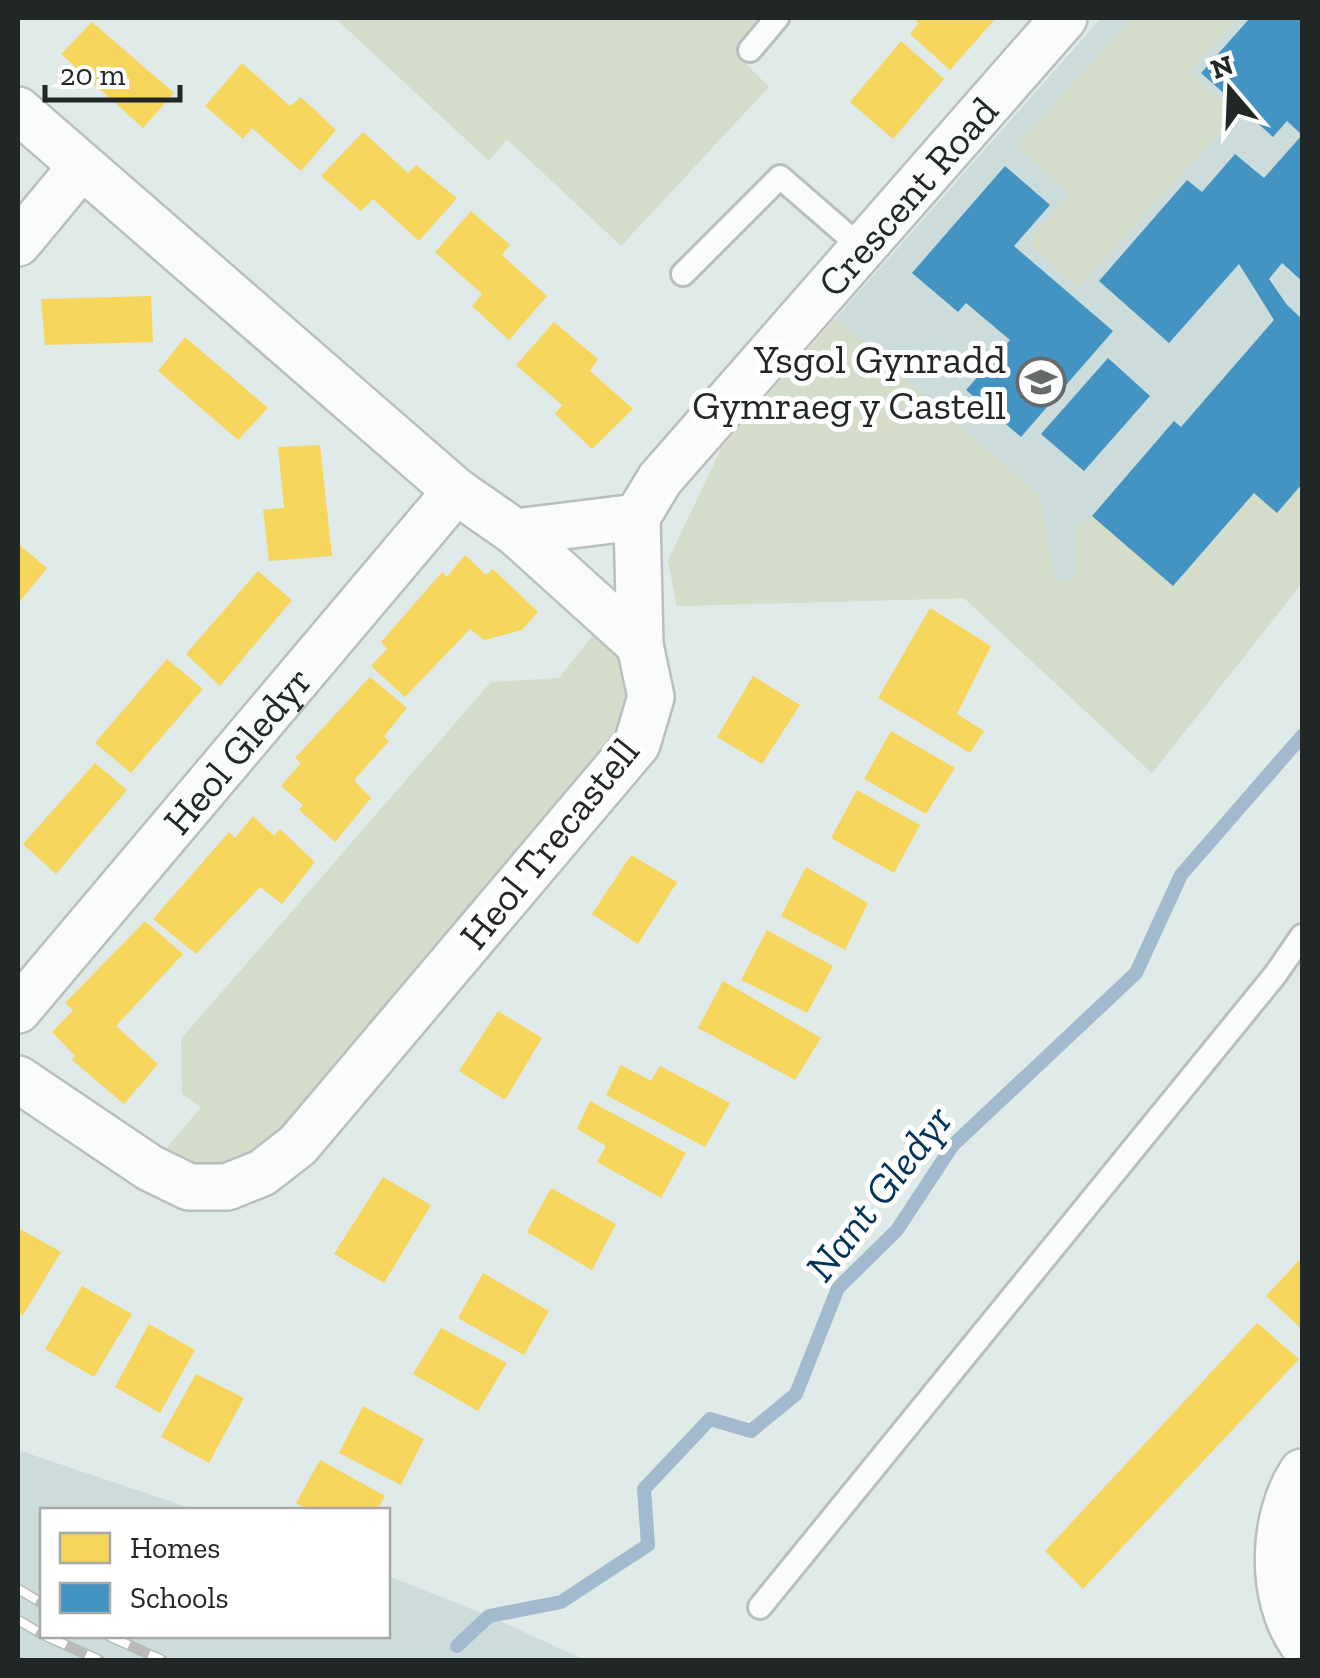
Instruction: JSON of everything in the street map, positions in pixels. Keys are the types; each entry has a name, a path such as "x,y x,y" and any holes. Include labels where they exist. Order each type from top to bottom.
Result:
{"street":[{"name":"Crescent Road","path":"637,517 660,479 1064,18"},
{"path":"18,110 456,492 515,532 640,645"},
{"path":"18,243 81,167"},
{"name":"Heol Gledyr","path":"18,1010 456,492"},
{"path":"515,532 637,517"},
{"name":"Heol Trecastell","path":"18,1078 150,1168 189,1187 227,1187 262,1173 298,1145 637,744 651,697 640,645 637,517"},
{"path":"1302,1472 1291,1490 1279,1544 1282,1595 1302,1643"}],"lane":[{"path":"750,50 777,18"},
{"path":"683,274 780,177 863,249"},
{"path":"760,1607 1275,975 1302,936"}],"shaded area":[{"name":"Ysgol Gynradd Gymraeg y Castell","path":"1101,18 1302,18 1302,583 1152,773 964,598 677,606 668,561 722,447"},
{"path":"18,1450 190,1508 40,1508 40,1638 390,1638 390,1577 585,1660 18,1660"}],"green space":[{"path":"335,18 777,18 757,42 737,55 769,87 621,246 507,139 489,161"},
{"path":"1132,18 1238,18 1189,72 1236,115 1078,288 1027,242 1070,194 1016,146"},
{"path":"836,318 1040,496 1055,580 1075,579 1076,529 1092,516 1174,586 1254,493 1277,513 1302,484 1302,583 1152,773 964,598 677,606 668,561 722,447"},
{"path":"608,616 651,697 262,1173 150,1168 201,1107 182,1094 181,1039 491,682 559,678"}],"building: Homes":[{"path":"912,18 996,18 950,70 910,34 919,23"},
{"path":"92,22 174,93 143,128 61,54"},
{"path":"901,41 944,79 893,139 850,102"},
{"path":"242,63 290,106 301,97 336,130 301,171 252,128 243,139 205,106"},
{"path":"363,132 408,173 416,165 457,198 419,241 373,199 361,211 321,176"},
{"path":"471,211 510,245 502,255 547,296 509,340 472,306 482,294 435,252"},
{"path":"151,296 153,342 45,345 41,299"},
{"path":"554,322 598,359 590,371 633,409 592,449 555,414 562,405 516,365"},
{"path":"185,337 268,408 238,440 158,371"},
{"path":"320,445 332,556 269,561 263,510 284,508 278,447"},
{"path":"18,544 47,568 18,604"},
{"path":"465,555 486,575 493,569 538,612 522,630 484,640 470,629 405,697 371,666 387,649 381,642 442,572 447,577"},
{"path":"258,571 292,600 220,686 186,654"},
{"path":"930,608 991,646 957,714 984,731 970,753 878,698"},
{"path":"167,659 203,689 131,773 95,743"},
{"path":"753,676 800,705 762,764 717,737"},
{"path":"370,677 407,708 384,736 389,741 354,780 371,798 335,842 299,810 303,805 281,786 301,763 295,758"},
{"path":"891,731 955,768 926,814 864,779"},
{"path":"95,763 127,790 56,874 23,844"},
{"path":"857,790 920,825 894,873 831,838"},
{"path":"253,816 274,836 280,829 315,862 282,904 260,887 196,954 153,919 229,832 235,838"},
{"path":"631,855 677,882 638,944 592,914"},
{"path":"806,867 868,903 845,950 781,916"},
{"path":"145,921 183,954 116,1026 158,1064 124,1104 72,1060 75,1056 52,1032 73,1010 65,1003"},
{"path":"767,930 833,966 807,1013 741,980"},
{"path":"723,981 821,1038 795,1080 698,1028"},
{"path":"498,1011 542,1038 505,1100 459,1071"},
{"path":"621,1065 651,1081 660,1066 730,1103 705,1147 606,1095"},
{"path":"590,1101 686,1153 661,1198 597,1162 606,1146 577,1129"},
{"path":"383,1177 431,1205 384,1283 334,1254"},
{"path":"551,1188 616,1224 592,1270 527,1232"},
{"path":"18,1228 61,1252 23,1315 18,1312"},
{"path":"1302,1257 1302,1329 1266,1296"},
{"path":"483,1273 549,1311 524,1355 458,1318"},
{"path":"82,1286 132,1314 94,1377 45,1349"},
{"path":"1257,1323 1299,1359 1083,1589 1045,1551"},
{"path":"149,1324 195,1350 160,1413 115,1387"},
{"path":"441,1328 507,1363 478,1411 413,1374"},
{"path":"196,1374 244,1398 209,1463 161,1437"},
{"path":"363,1406 424,1439 401,1485 339,1453"},
{"path":"320,1460 385,1496 378,1508 305,1508 296,1503"}],"building: Schools":[{"path":"1250,18 1302,18 1302,135 1287,121 1273,137 1201,73"},
{"path":"1302,135 1302,281 1282,263 1269,279 1302,319 1302,484 1277,513 1254,493 1173,586 1092,516 1174,421 1181,427 1274,320 1239,264 1169,343 1099,281 1187,180 1202,192 1235,154 1264,178"},
{"path":"1005,166 1050,205 1014,246 1113,331 1021,437 966,390 1010,340 966,303 958,312 912,273"},
{"path":"1108,358 1150,396 1084,471 1041,434"}],"waterway":[{"name":"Nant Gledyr","path":"457,1646 489,1616 561,1602 648,1545 644,1489 710,1419 751,1431 796,1394 838,1288 897,1230 953,1145 1136,973 1181,875 1302,736"}],"railway":[{"path":"18,1589 40,1602"},
{"path":"18,1620 40,1633"},
{"path":"50,1638 99,1660"},
{"path":"113,1638 162,1660"}],"place":[{"name":"Ysgol Gynradd Gymraeg y Castell","path":"1041,382"}]}
